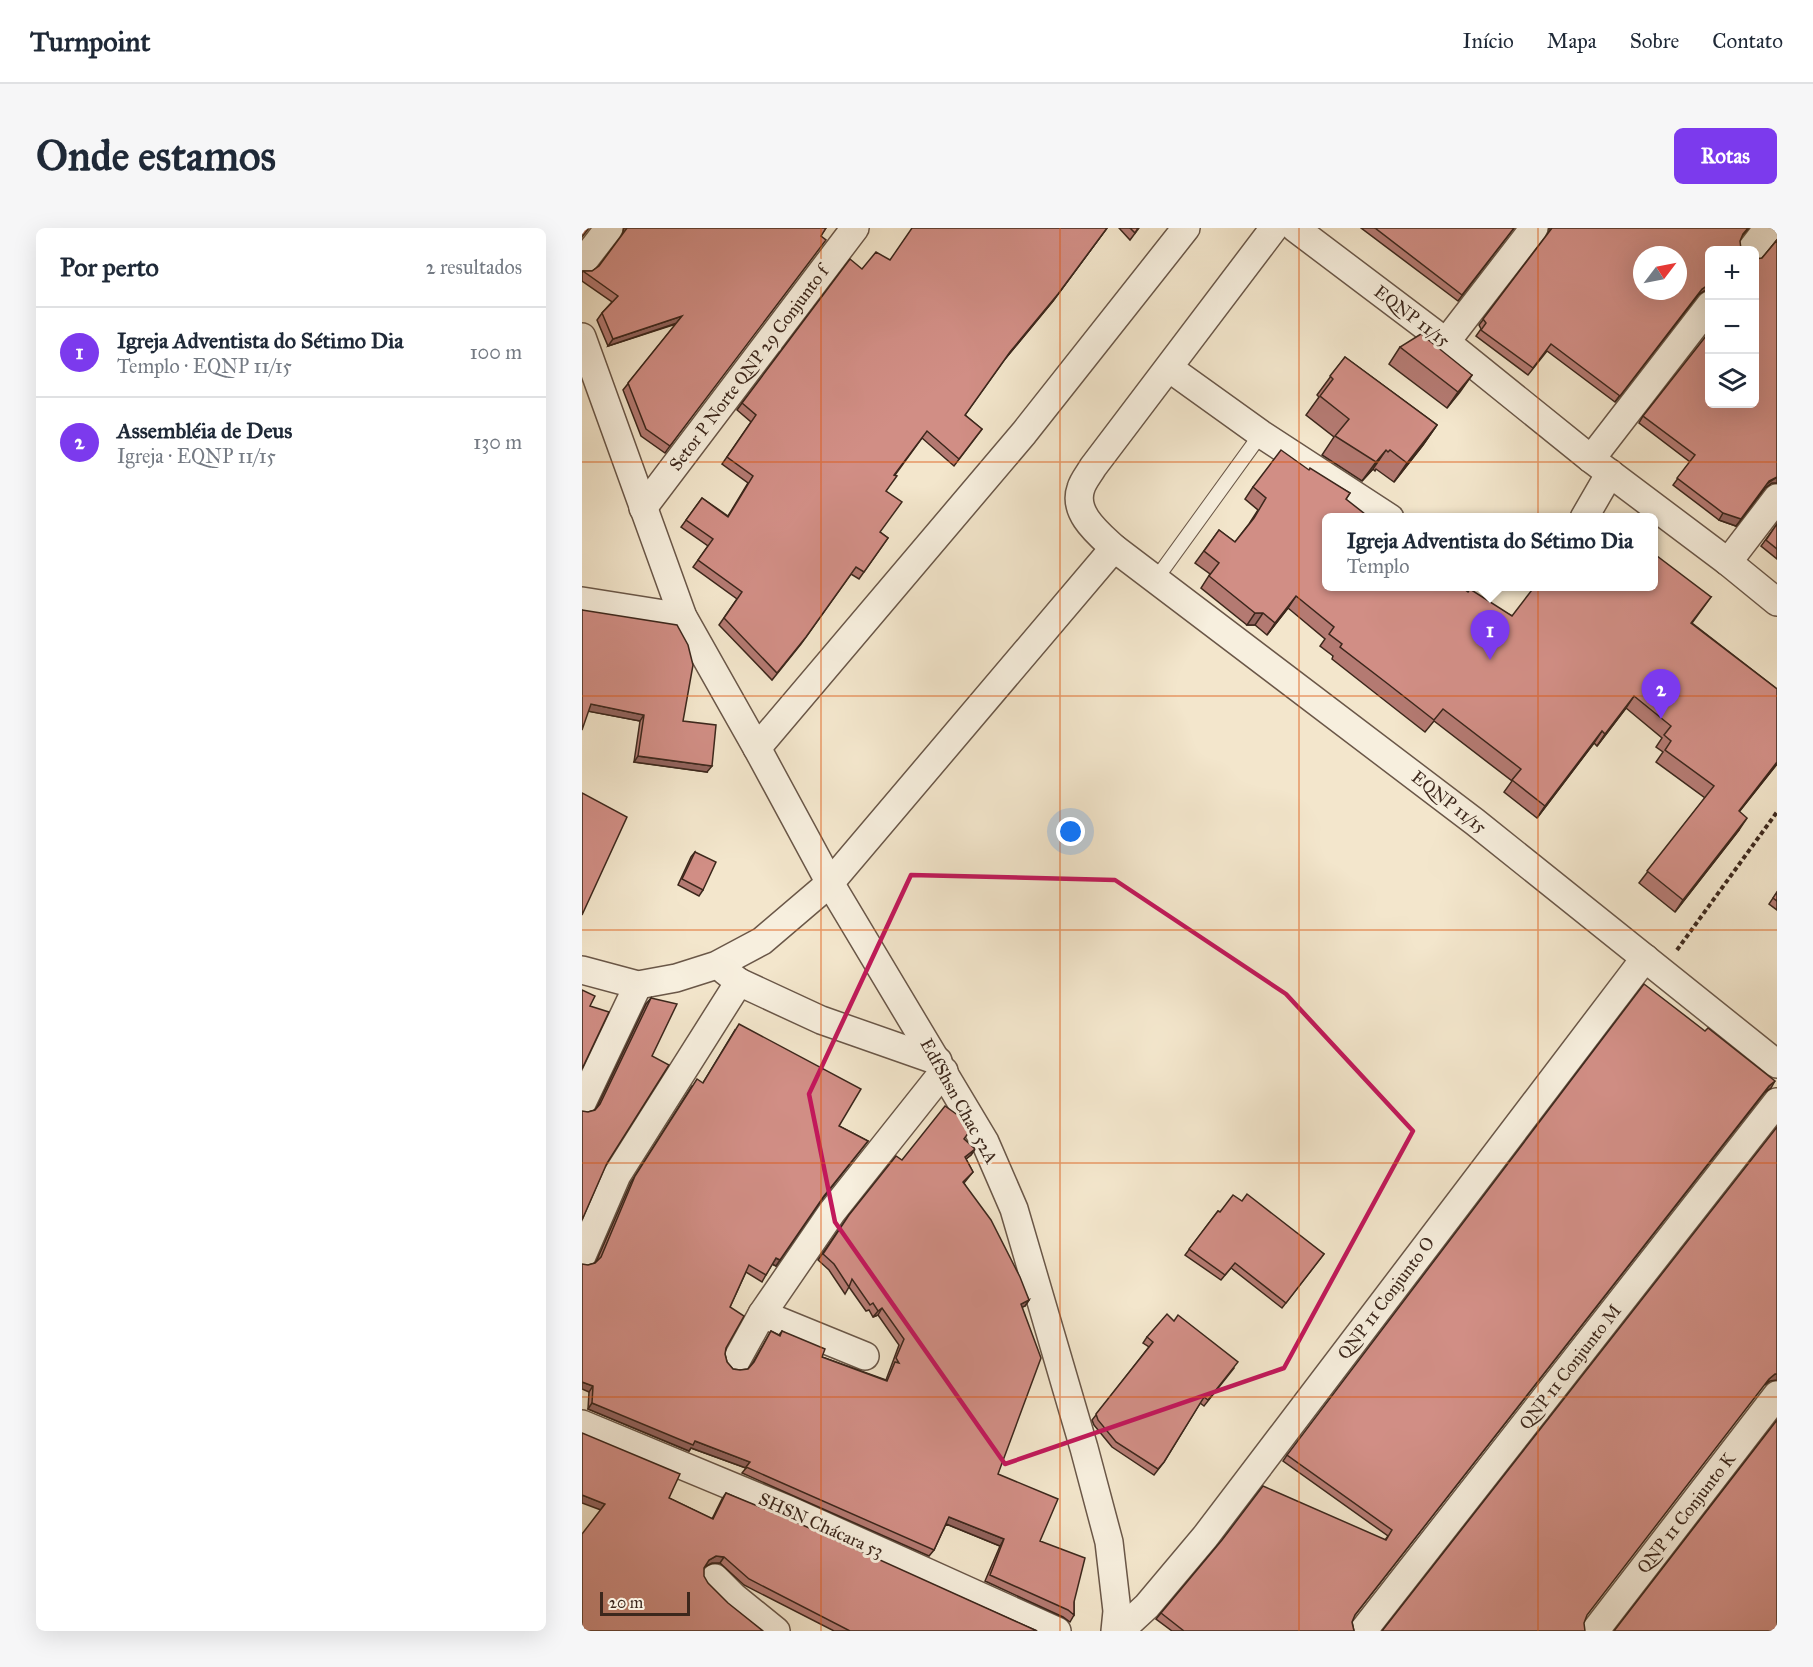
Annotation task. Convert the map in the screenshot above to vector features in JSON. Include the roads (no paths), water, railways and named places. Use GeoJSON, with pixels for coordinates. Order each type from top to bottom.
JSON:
{"type":"FeatureCollection","features":[{"type":"Feature","properties":{"kind":"street"},"geometry":{"type":"LineString","coordinates":[[582,263],[609,228]]}},
{"type":"Feature","properties":{"kind":"street","name":"Setor P Norte QNP 29 Conjunto f"},"geometry":{"type":"LineString","coordinates":[[643,508],[855,228]]}},
{"type":"Feature","properties":{"kind":"street"},"geometry":{"type":"LineString","coordinates":[[757,748],[1024,433],[1186,228]]}},
{"type":"Feature","properties":{"kind":"street","name":"EQNP 11/15"},"geometry":{"type":"LineString","coordinates":[[1274,228],[1093,467],[1080,490],[1080,506],[1087,520],[1114,548],[1476,822],[1777,1064]]}},
{"type":"Feature","properties":{"kind":"street","name":"EQNP 11/15"},"geometry":{"type":"LineString","coordinates":[[1295,228],[1446,342],[1777,602]]}},
{"type":"Feature","properties":{"kind":"street"},"geometry":{"type":"LineString","coordinates":[[1446,342],[1534,228]]}},
{"type":"Feature","properties":{"kind":"street"},"geometry":{"type":"LineString","coordinates":[[1754,246],[1768,228]]}},
{"type":"Feature","properties":{"kind":"street"},"geometry":{"type":"LineString","coordinates":[[1586,513],[1601,466],[1705,312]]}},
{"type":"Feature","properties":{"kind":"street","name":"EdfShsn Chac 52A"},"geometry":{"type":"LineString","coordinates":[[584,349],[683,617],[830,883],[985,1142],[1014,1209],[1109,1542],[1117,1611],[1115,1631]]}},
{"type":"Feature","properties":{"kind":"street"},"geometry":{"type":"LineString","coordinates":[[1169,368],[1261,434],[1382,513]]}},
{"type":"Feature","properties":{"kind":"street"},"geometry":{"type":"LineString","coordinates":[[1728,562],[1777,498]]}},
{"type":"Feature","properties":{"kind":"street"},"geometry":{"type":"LineString","coordinates":[[582,970],[638,985],[676,978],[717,965],[762,941],[830,883],[1114,548]]}},
{"type":"Feature","properties":{"kind":"street"},"geometry":{"type":"LineString","coordinates":[[582,601],[683,617]]}},
{"type":"Feature","properties":{"kind":"street"},"geometry":{"type":"LineString","coordinates":[[717,965],[740,982],[821,1020],[941,1066],[832,1212],[762,1314],[736,1360]]}},
{"type":"Feature","properties":{"kind":"street","name":"QNP 11 Conjunto O"},"geometry":{"type":"LineString","coordinates":[[1120,1631],[1147,1606],[1205,1537],[1653,965]]}},
{"type":"Feature","properties":{"kind":"street"},"geometry":{"type":"LineString","coordinates":[[582,1256],[617,1175],[740,982]]}},
{"type":"Feature","properties":{"kind":"street"},"geometry":{"type":"LineString","coordinates":[[582,1103],[638,985]]}},
{"type":"Feature","properties":{"kind":"street","name":"QNP 11 Conjunto M"},"geometry":{"type":"LineString","coordinates":[[1363,1631],[1777,1102]]}},
{"type":"Feature","properties":{"kind":"street"},"geometry":{"type":"LineString","coordinates":[[762,1314],[865,1356]]}},
{"type":"Feature","properties":{"kind":"street","name":"QNP 11 Conjunto K"},"geometry":{"type":"LineString","coordinates":[[1595,1631],[1777,1395]]}},
{"type":"Feature","properties":{"kind":"street","name":"SHSN Chácara 53"},"geometry":{"type":"LineString","coordinates":[[582,1424],[789,1510],[1057,1631]]}},
{"type":"Feature","properties":{"kind":"street"},"geometry":{"type":"LineString","coordinates":[[715,1578],[734,1597],[776,1631]]}},
{"type":"Feature","properties":{"kind":"lane"},"geometry":{"type":"LineString","coordinates":[[1156,579],[1261,434]]}},
{"type":"Feature","properties":{"kind":"place","name":"Igreja Adventista do Sétimo Dia"},"geometry":{"type":"Point","coordinates":[1490,660]}},
{"type":"Feature","properties":{"kind":"place","name":"Assembléia de Deus"},"geometry":{"type":"Point","coordinates":[1661,719]}}]}
